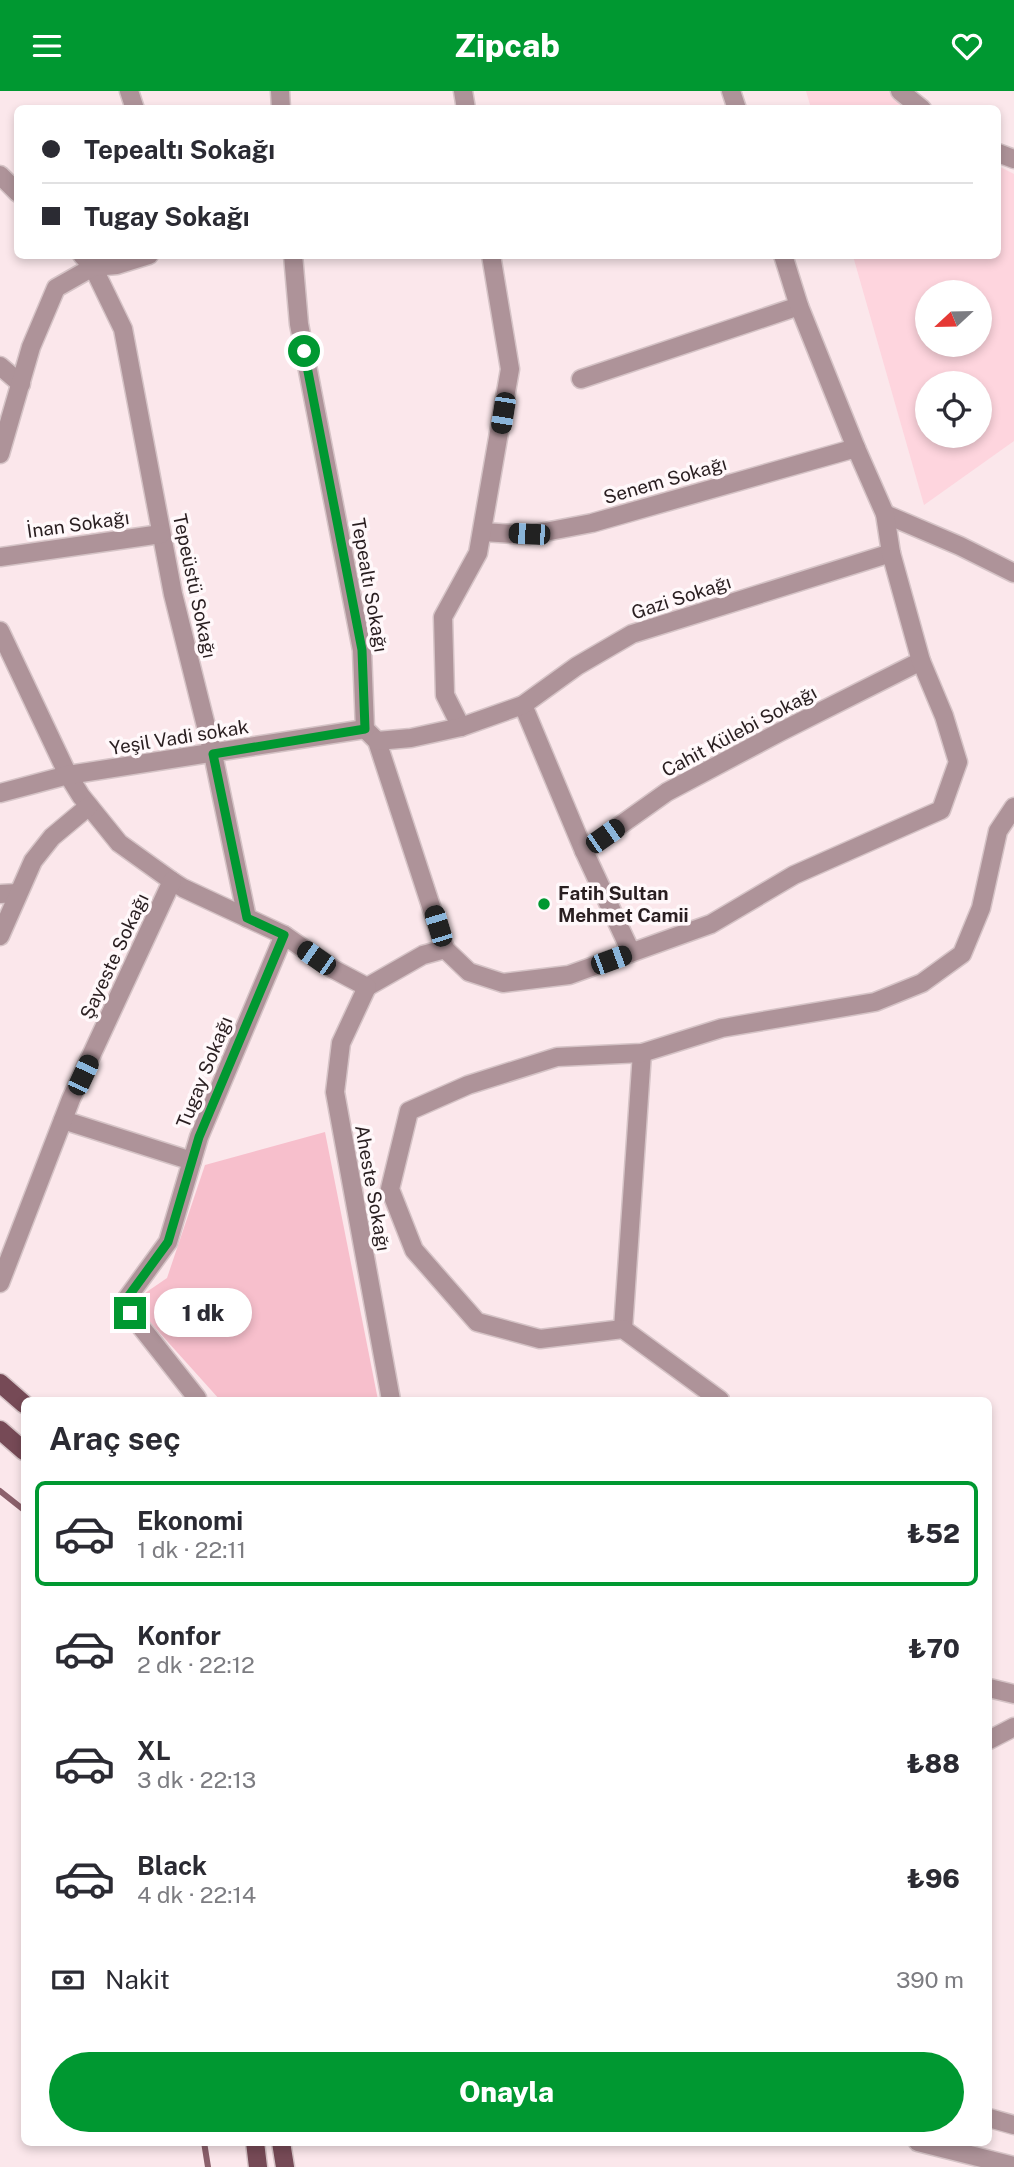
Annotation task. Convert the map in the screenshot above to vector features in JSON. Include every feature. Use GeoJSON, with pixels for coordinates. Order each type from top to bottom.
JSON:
{"type":"FeatureCollection","features":[{"type":"Feature","properties":{"kind":"main road"},"geometry":{"type":"LineString","coordinates":[[0,1383],[21,1401]]}},
{"type":"Feature","properties":{"kind":"main road"},"geometry":{"type":"LineString","coordinates":[[0,1430],[21,1448]]}},
{"type":"Feature","properties":{"kind":"main road"},"geometry":{"type":"LineString","coordinates":[[255,2146],[258,2167]]}},
{"type":"Feature","properties":{"kind":"main road"},"geometry":{"type":"LineString","coordinates":[[282,2146],[285,2167]]}},
{"type":"Feature","properties":{"kind":"street"},"geometry":{"type":"LineString","coordinates":[[900,91],[917,105]]}},
{"type":"Feature","properties":{"kind":"street"},"geometry":{"type":"LineString","coordinates":[[0,175],[14,189]]}},
{"type":"Feature","properties":{"kind":"street"},"geometry":{"type":"LineString","coordinates":[[0,454],[31,347],[56,288],[87,261],[117,265],[136,259]]}},
{"type":"Feature","properties":{"kind":"street","name":"Tepealtı Sokağı"},"geometry":{"type":"LineString","coordinates":[[293,259],[299,324],[362,650],[371,735],[445,949]]}},
{"type":"Feature","properties":{"kind":"street"},"geometry":{"type":"LineString","coordinates":[[461,727],[445,695],[443,617],[478,553],[510,369],[492,259]]}},
{"type":"Feature","properties":{"kind":"street"},"geometry":{"type":"LineString","coordinates":[[0,631],[68,775],[119,843],[183,888],[284,935],[333,969],[367,987],[423,955],[445,949],[469,972],[503,983],[569,975],[710,924],[794,876],[941,810],[958,762],[944,716],[921,661],[891,553],[885,514],[799,306],[784,259]]}},
{"type":"Feature","properties":{"kind":"street","name":"Tepeüstü Sokağı"},"geometry":{"type":"LineString","coordinates":[[87,261],[123,329],[173,594],[213,754],[247,918]]}},
{"type":"Feature","properties":{"kind":"street"},"geometry":{"type":"LineString","coordinates":[[581,379],[799,306]]}},
{"type":"Feature","properties":{"kind":"street"},"geometry":{"type":"LineString","coordinates":[[0,366],[20,384]]}},
{"type":"Feature","properties":{"kind":"street","name":"Senem Sokağı"},"geometry":{"type":"LineString","coordinates":[[483,532],[529,534],[592,523],[856,448]]}},
{"type":"Feature","properties":{"kind":"street"},"geometry":{"type":"LineString","coordinates":[[885,514],[960,545],[1014,573]]}},
{"type":"Feature","properties":{"kind":"street","name":"İnan Sokağı"},"geometry":{"type":"LineString","coordinates":[[0,557],[161,534]]}},
{"type":"Feature","properties":{"kind":"street","name":"Gazi Sokağı"},"geometry":{"type":"LineString","coordinates":[[371,735],[411,738],[461,727],[523,705],[577,666],[632,634],[891,553]]}},
{"type":"Feature","properties":{"kind":"street","name":"Cahit Külebi Sokağı"},"geometry":{"type":"LineString","coordinates":[[584,851],[667,792],[921,661]]}},
{"type":"Feature","properties":{"kind":"street"},"geometry":{"type":"LineString","coordinates":[[523,705],[584,851],[631,952]]}},
{"type":"Feature","properties":{"kind":"street","name":"Yeşil Vadi sokak"},"geometry":{"type":"LineString","coordinates":[[0,793],[68,775],[371,735]]}},
{"type":"Feature","properties":{"kind":"street"},"geometry":{"type":"LineString","coordinates":[[0,936],[9,894],[52,837],[89,806]]}},
{"type":"Feature","properties":{"kind":"street"},"geometry":{"type":"LineString","coordinates":[[716,1397],[623,1329],[540,1339],[477,1322],[414,1250],[390,1189],[409,1111],[468,1085],[557,1057],[642,1053],[722,1028],[875,1002],[922,983],[962,954],[981,908],[998,831],[1014,807]]}},
{"type":"Feature","properties":{"kind":"street","name":"Şayeste Sokağı"},"geometry":{"type":"LineString","coordinates":[[0,1283],[63,1121],[172,881]]}},
{"type":"Feature","properties":{"kind":"street","name":"Tugay Sokağı"},"geometry":{"type":"LineString","coordinates":[[196,1397],[130,1313],[125,1301],[168,1242],[199,1137],[284,935]]}},
{"type":"Feature","properties":{"kind":"street","name":"Aheste Sokağı"},"geometry":{"type":"LineString","coordinates":[[367,987],[341,1043],[335,1092],[390,1397]]}},
{"type":"Feature","properties":{"kind":"street"},"geometry":{"type":"LineString","coordinates":[[623,1329],[642,1053]]}},
{"type":"Feature","properties":{"kind":"street"},"geometry":{"type":"LineString","coordinates":[[63,1121],[192,1161]]}},
{"type":"Feature","properties":{"kind":"street"},"geometry":{"type":"LineString","coordinates":[[992,1689],[1014,1694]]}},
{"type":"Feature","properties":{"kind":"street"},"geometry":{"type":"LineString","coordinates":[[992,1739],[1014,1727]]}},
{"type":"Feature","properties":{"kind":"street"},"geometry":{"type":"LineString","coordinates":[[992,2119],[1014,2125]]}},
{"type":"Feature","properties":{"kind":"street"},"geometry":{"type":"LineString","coordinates":[[934,2146],[1014,2166]]}},
{"type":"Feature","properties":{"kind":"shaded area"},"geometry":{"type":"Polygon","coordinates":[[[806,91],[890,91],[900,105],[810,105],[806,91]]]}},
{"type":"Feature","properties":{"kind":"shaded area"},"geometry":{"type":"Polygon","coordinates":[[[1001,168],[1014,174],[1014,441],[924,505],[854,259],[1001,259],[1001,168]]]}},
{"type":"Feature","properties":{"kind":"shaded area"},"geometry":{"type":"Polygon","coordinates":[[[325,1132],[377,1397],[217,1397],[132,1302],[167,1278],[205,1165],[325,1132]]]}},
{"type":"Feature","properties":{"kind":"waterway"},"geometry":{"type":"LineString","coordinates":[[0,1491],[21,1508]]}},
{"type":"Feature","properties":{"kind":"waterway"},"geometry":{"type":"LineString","coordinates":[[205,2146],[208,2167]]}},
{"type":"Feature","properties":{"kind":"place","name":"Fatih Sultan Mehmet Camii"},"geometry":{"type":"Point","coordinates":[544,904]}},
{"type":"Feature","properties":{"kind":"route"},"geometry":{"type":"LineString","coordinates":[[130,1313],[125,1301],[168,1242],[199,1137],[284,935],[247,918],[213,754],[365,729],[362,650],[304,351]]}}]}
